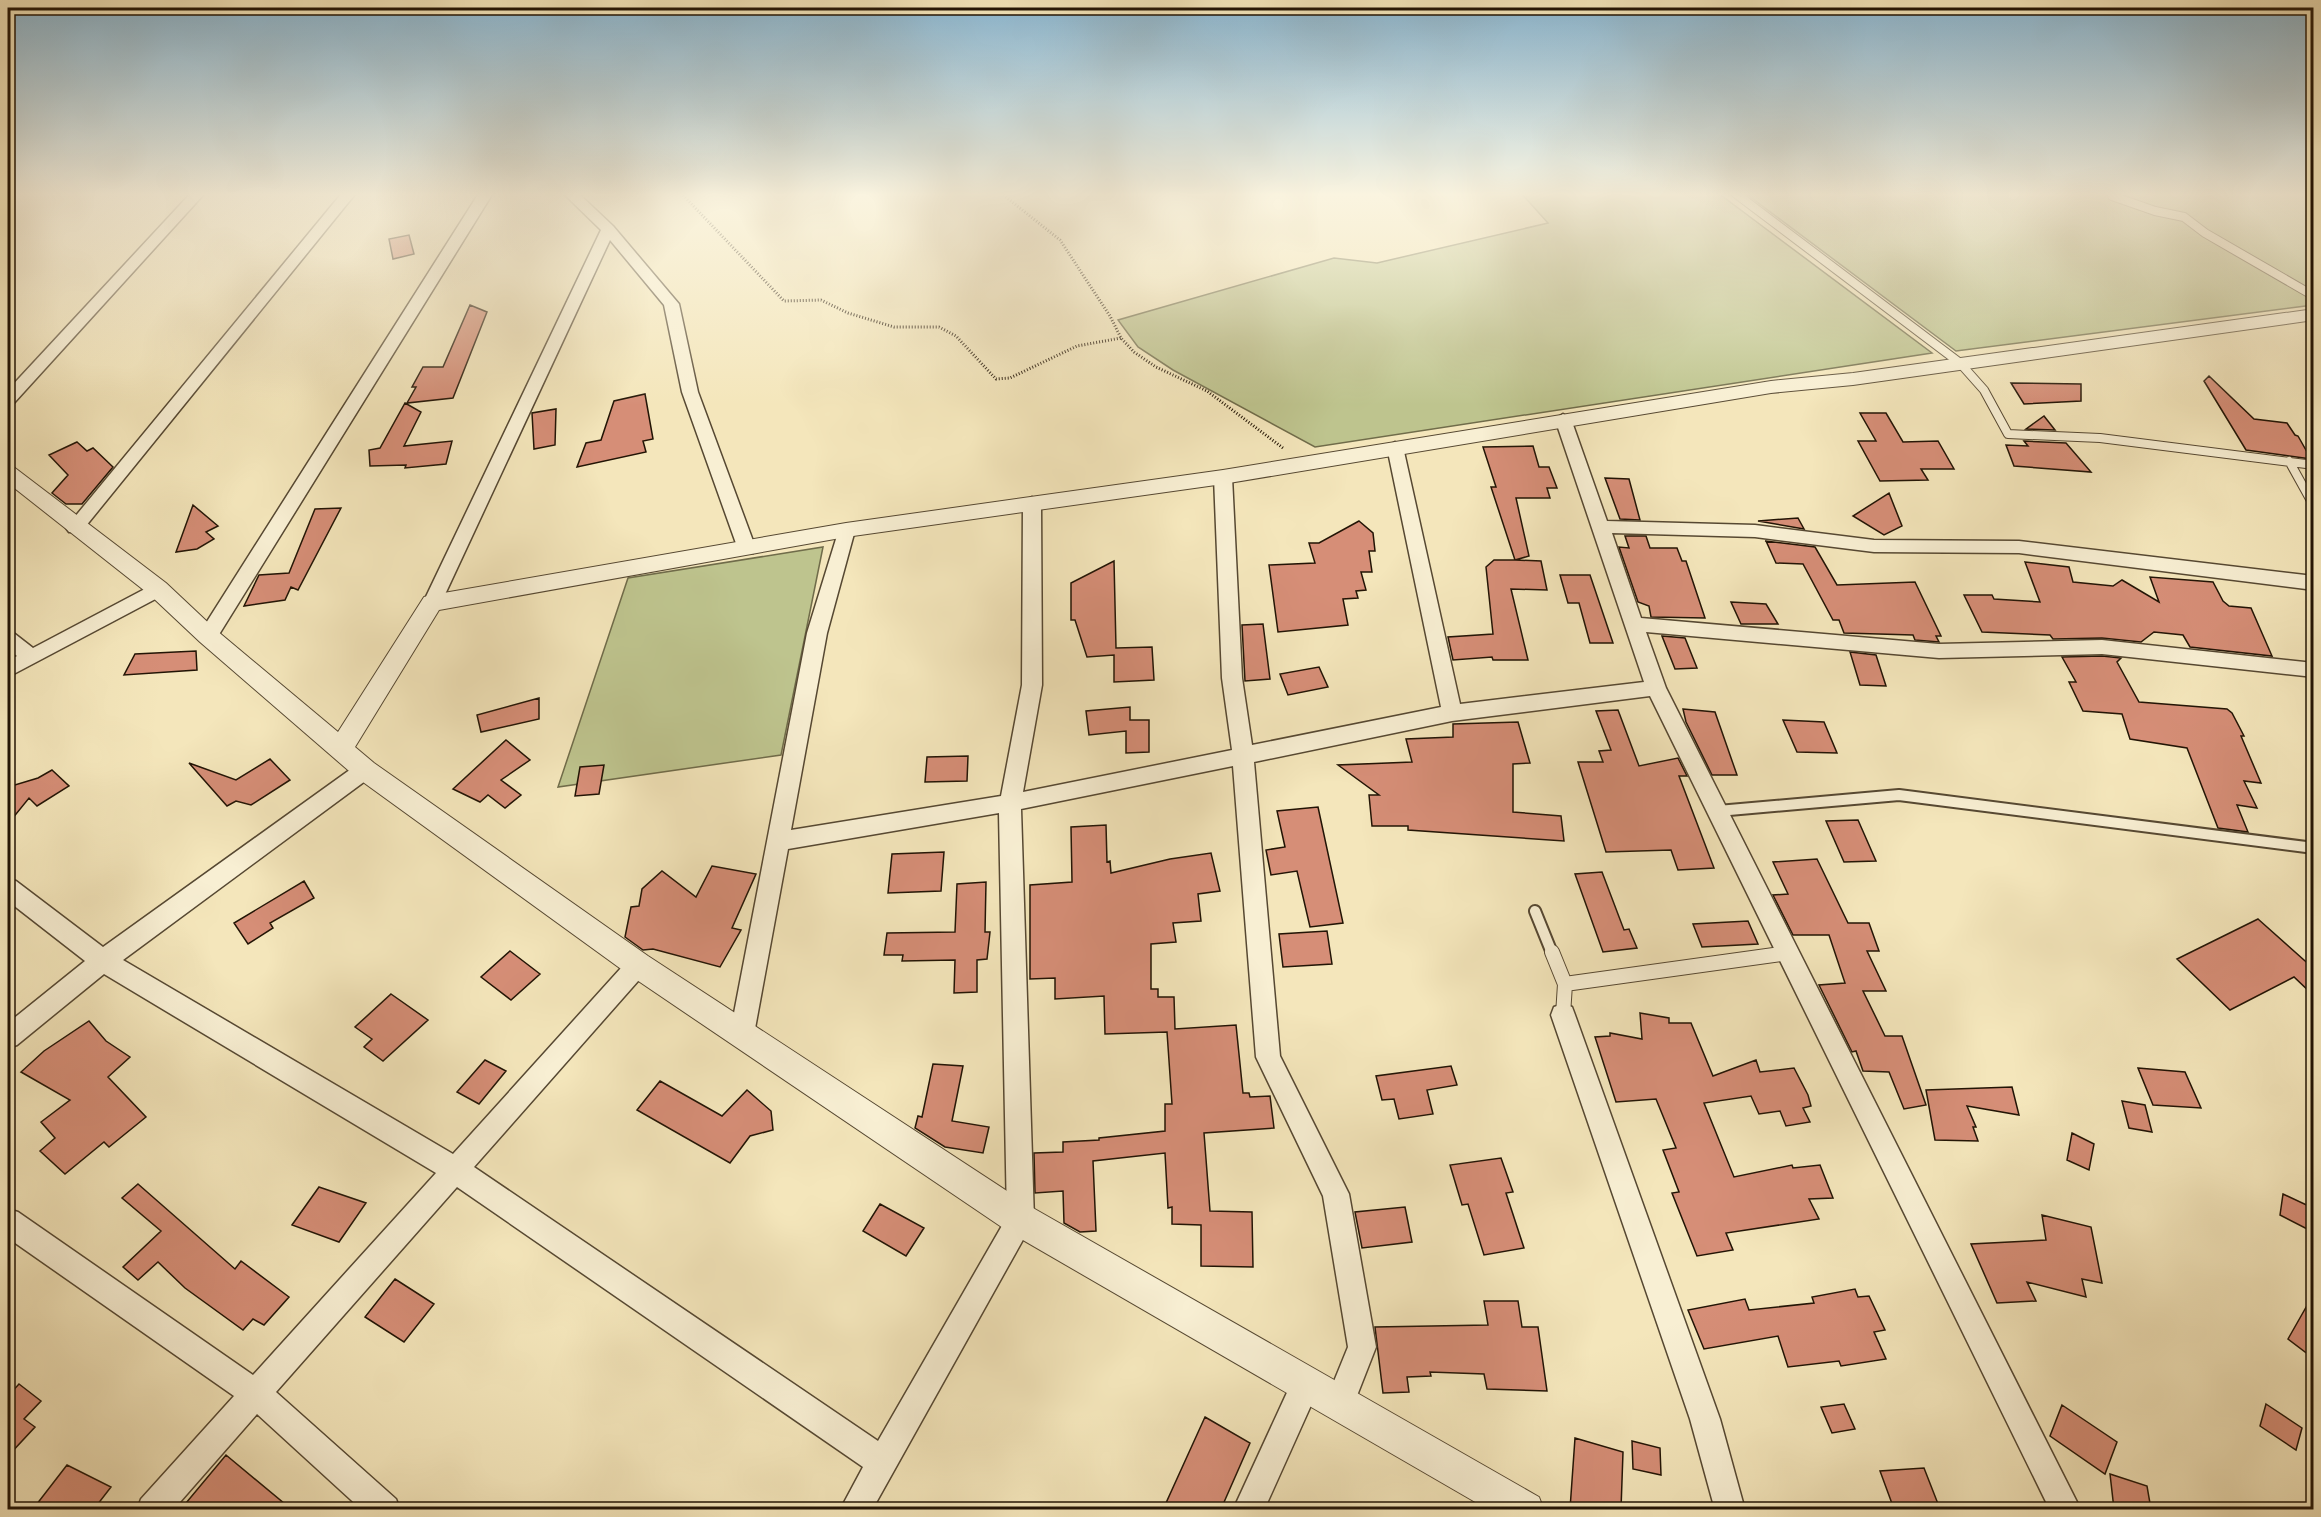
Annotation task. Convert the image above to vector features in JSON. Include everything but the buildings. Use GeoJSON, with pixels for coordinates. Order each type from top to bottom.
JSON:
{"type":"FeatureCollection","features":[{"type":"Feature","properties":{"kind":"street"},"geometry":{"type":"LineString","coordinates":[[8,399],[133,264]]}},
{"type":"Feature","properties":{"kind":"street"},"geometry":{"type":"LineString","coordinates":[[75,528],[291,264]]}},
{"type":"Feature","properties":{"kind":"street"},"geometry":{"type":"LineString","coordinates":[[208,636],[442,264]]}},
{"type":"Feature","properties":{"kind":"street"},"geometry":{"type":"LineString","coordinates":[[341,748],[432,603],[592,264]]}},
{"type":"Feature","properties":{"kind":"street"},"geometry":{"type":"LineString","coordinates":[[637,264],[671,304],[690,392],[747,549]]}},
{"type":"Feature","properties":{"kind":"street"},"geometry":{"type":"LineString","coordinates":[[432,603],[846,530],[1223,477],[1563,419],[1771,387],[1853,379],[2313,314]]}},
{"type":"Feature","properties":{"kind":"street"},"geometry":{"type":"LineString","coordinates":[[1563,419],[1656,688],[2066,1509]]}},
{"type":"Feature","properties":{"kind":"street"},"geometry":{"type":"LineString","coordinates":[[1395,447],[1452,713]]}},
{"type":"Feature","properties":{"kind":"street"},"geometry":{"type":"LineString","coordinates":[[8,473],[75,528],[158,589],[208,636],[365,770],[638,964],[1021,1220],[1527,1509]]}},
{"type":"Feature","properties":{"kind":"street"},"geometry":{"type":"LineString","coordinates":[[1223,477],[1232,678],[1243,755],[1268,1057],[1336,1194],[1362,1347],[1341,1401]]}},
{"type":"Feature","properties":{"kind":"street"},"geometry":{"type":"LineString","coordinates":[[855,1509],[1021,1220],[1010,803],[1032,685],[1032,503]]}},
{"type":"Feature","properties":{"kind":"street"},"geometry":{"type":"LineString","coordinates":[[1600,527],[1755,531],[1874,546],[2019,547],[2313,583]]}},
{"type":"Feature","properties":{"kind":"street"},"geometry":{"type":"LineString","coordinates":[[742,1034],[817,633],[846,530]]}},
{"type":"Feature","properties":{"kind":"street"},"geometry":{"type":"LineString","coordinates":[[8,670],[158,589]]}},
{"type":"Feature","properties":{"kind":"street"},"geometry":{"type":"LineString","coordinates":[[1634,624],[1939,651],[2102,647],[2313,670]]}},
{"type":"Feature","properties":{"kind":"street"},"geometry":{"type":"LineString","coordinates":[[8,639],[31,657]]}},
{"type":"Feature","properties":{"kind":"street"},"geometry":{"type":"LineString","coordinates":[[778,841],[1010,803],[1452,713],[1656,688]]}},
{"type":"Feature","properties":{"kind":"street"},"geometry":{"type":"LineString","coordinates":[[8,1037],[103,961],[365,770]]}},
{"type":"Feature","properties":{"kind":"street"},"geometry":{"type":"LineString","coordinates":[[8,888],[103,961],[454,1168],[883,1463]]}},
{"type":"Feature","properties":{"kind":"street"},"geometry":{"type":"LineString","coordinates":[[152,1509],[638,964]]}},
{"type":"Feature","properties":{"kind":"street"},"geometry":{"type":"LineString","coordinates":[[1563,1015],[1705,1419],[1730,1509]]}},
{"type":"Feature","properties":{"kind":"street"},"geometry":{"type":"LineString","coordinates":[[8,1222],[256,1394],[386,1509]]}},
{"type":"Feature","properties":{"kind":"street"},"geometry":{"type":"LineString","coordinates":[[1248,1509],[1306,1383]]}},
{"type":"Feature","properties":{"kind":"lane"},"geometry":{"type":"LineString","coordinates":[[1829,264],[1960,363],[1984,390],[2008,434],[2100,438],[2313,465]]}},
{"type":"Feature","properties":{"kind":"lane"},"geometry":{"type":"LineString","coordinates":[[2258,264],[2313,296]]}},
{"type":"Feature","properties":{"kind":"lane"},"geometry":{"type":"LineString","coordinates":[[2289,461],[2313,506]]}},
{"type":"Feature","properties":{"kind":"lane"},"geometry":{"type":"LineString","coordinates":[[1718,811],[1899,795],[2313,848]]}},
{"type":"Feature","properties":{"kind":"lane"},"geometry":{"type":"LineString","coordinates":[[1535,911],[1564,984],[1563,1015]]}},
{"type":"Feature","properties":{"kind":"lane"},"geometry":{"type":"LineString","coordinates":[[1564,984],[1788,953]]}},
{"type":"Feature","properties":{"kind":"path"},"geometry":{"type":"LineString","coordinates":[[749,264],[784,301],[821,300],[848,313],[894,327],[911,329],[939,327],[956,336],[996,379],[1010,378],[1077,346],[1121,338]]}},
{"type":"Feature","properties":{"kind":"path"},"geometry":{"type":"LineString","coordinates":[[1076,264],[1110,316],[1121,338],[1156,367],[1207,391],[1302,463]]}},
{"type":"Feature","properties":{"kind":"green space"},"geometry":{"type":"Polygon","coordinates":[[[1314,264],[1813,264],[1932,353],[1315,447],[1173,370],[1138,347],[1118,320],[1314,264]]]}},
{"type":"Feature","properties":{"kind":"green space"},"geometry":{"type":"Polygon","coordinates":[[[1840,264],[2313,264],[2313,305],[1956,351],[1840,264]]]}},
{"type":"Feature","properties":{"kind":"green space"},"geometry":{"type":"Polygon","coordinates":[[[823,547],[781,755],[558,787],[628,578],[823,547]]]}}]}
